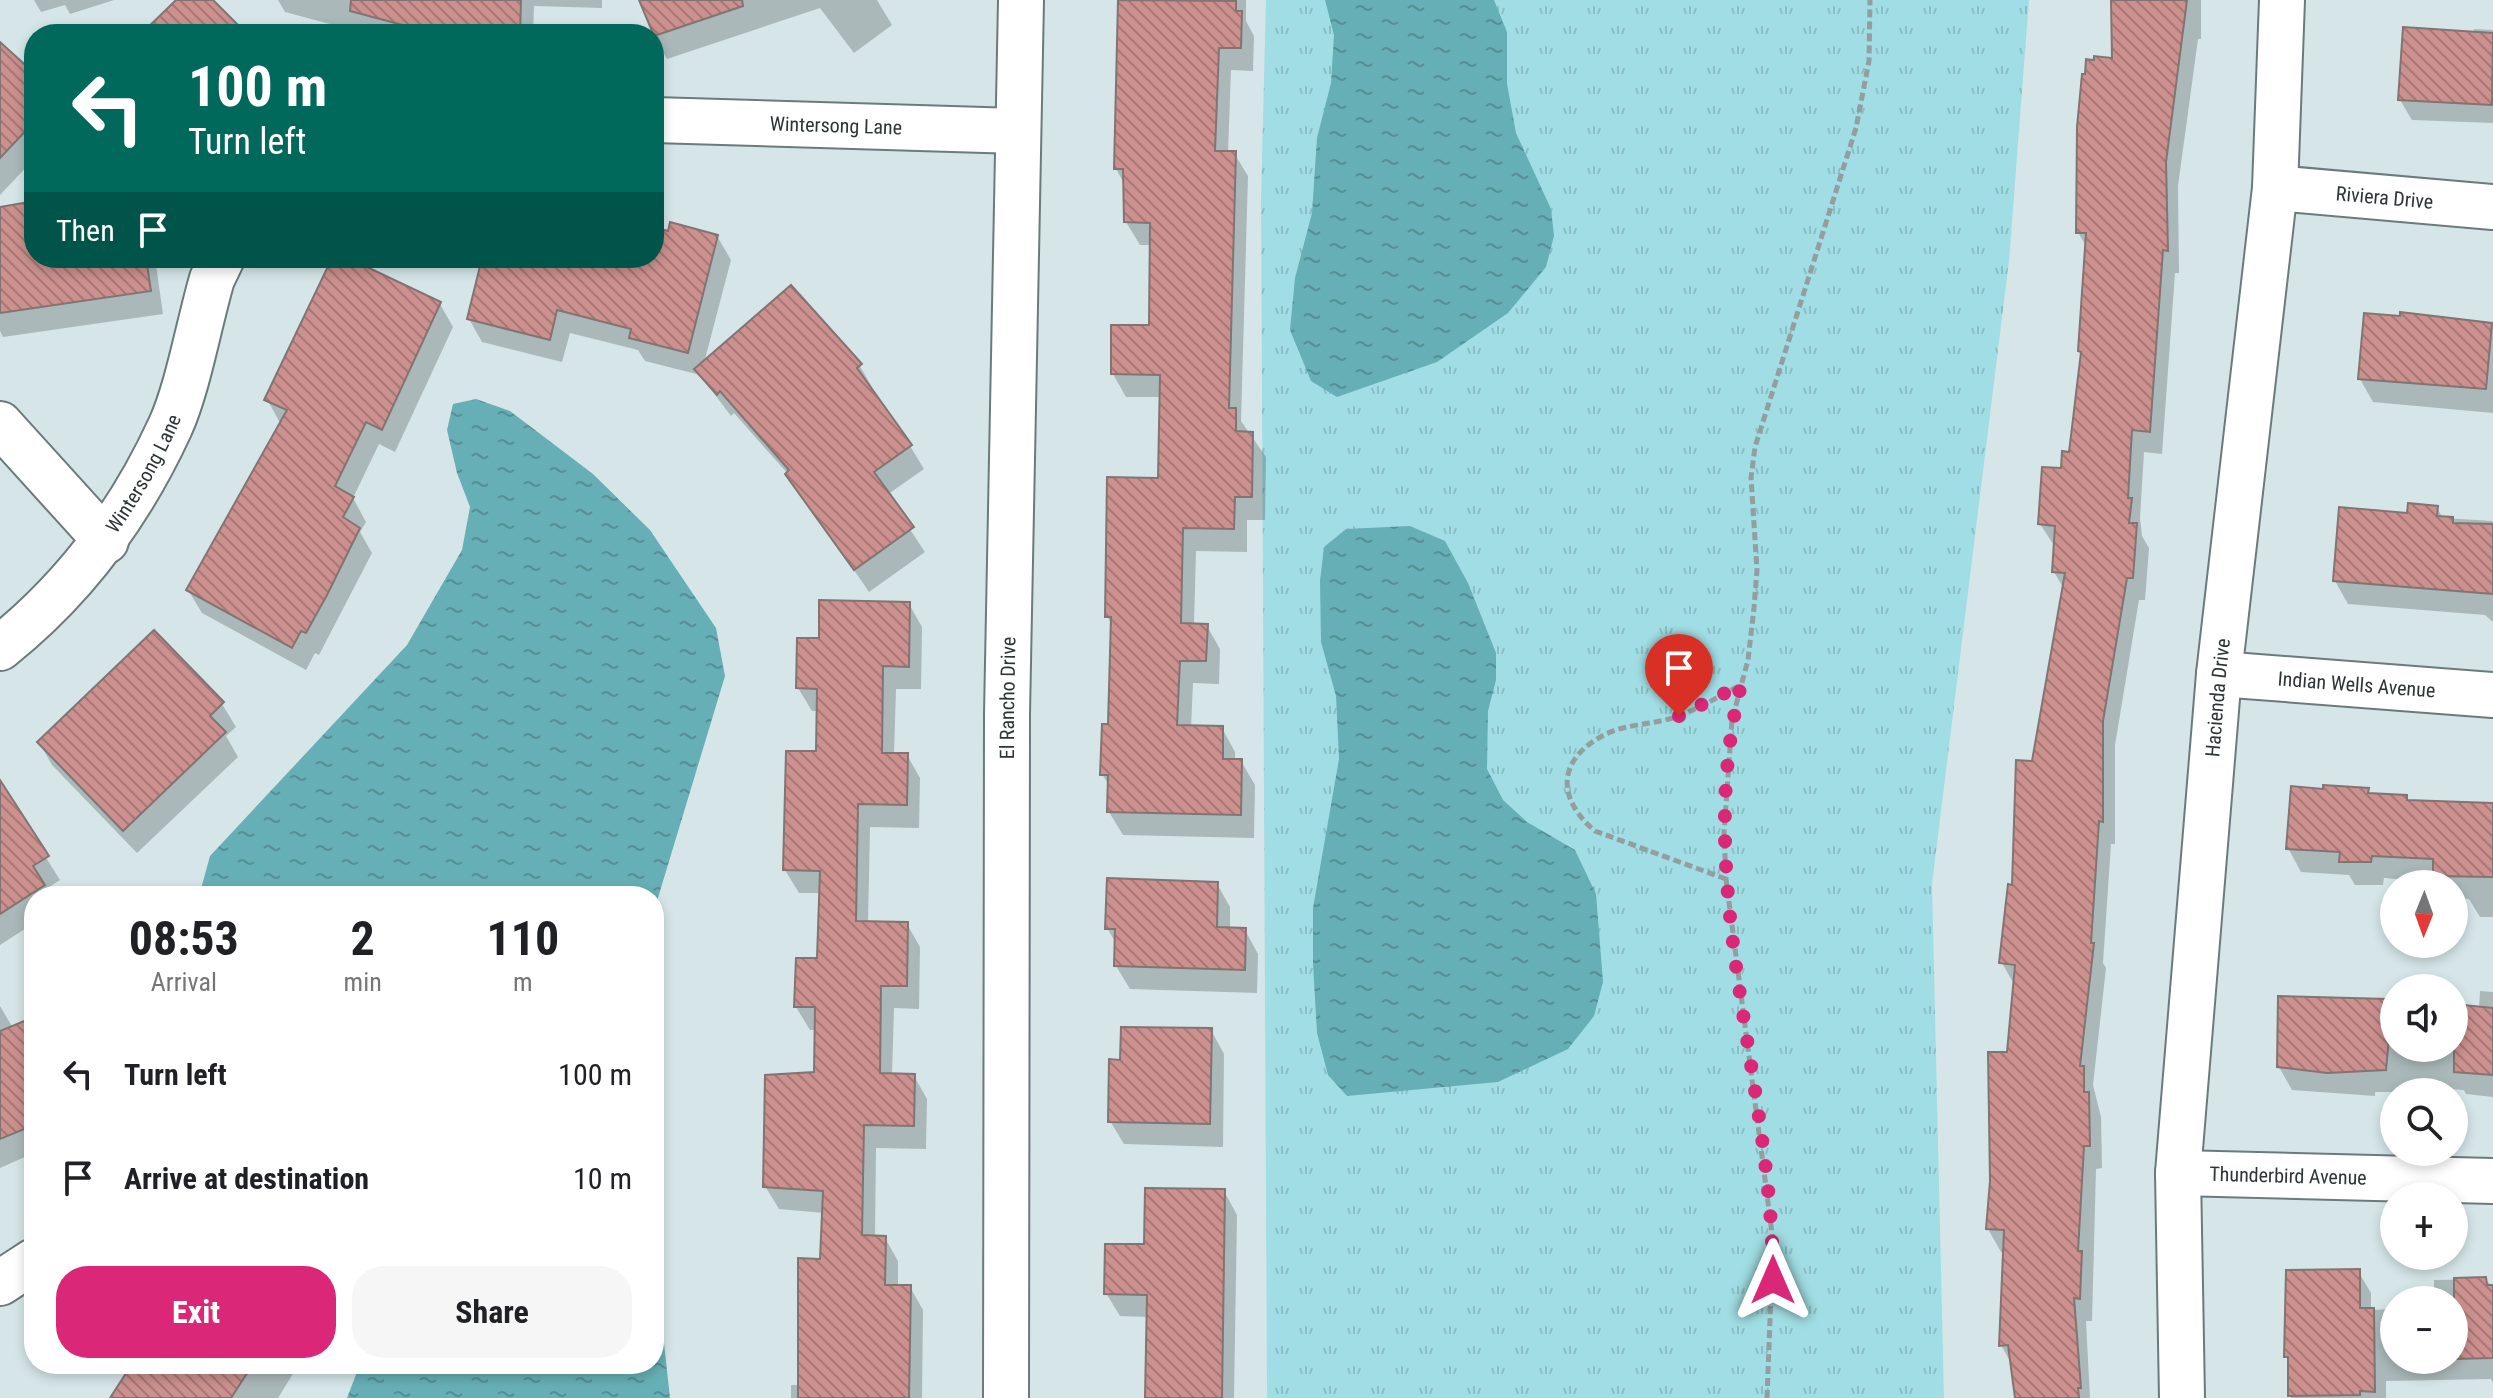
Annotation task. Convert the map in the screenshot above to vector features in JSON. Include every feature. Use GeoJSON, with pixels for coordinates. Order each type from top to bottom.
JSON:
{"type":"FeatureCollection","features":[{"type":"Feature","properties":{"kind":"street","name":"El Rancho Drive"},"geometry":{"type":"LineString","coordinates":[[1006,1398],[1007,714],[1021,0]]}},
{"type":"Feature","properties":{"kind":"street","name":"Hacienda Drive"},"geometry":{"type":"LineString","coordinates":[[2182,1398],[2178,1173],[2219,674],[2275,188],[2282,0]]}},
{"type":"Feature","properties":{"kind":"street","name":"Wintersong Lane"},"geometry":{"type":"LineString","coordinates":[[664,120],[1018,131]]}},
{"type":"Feature","properties":{"kind":"street","name":"Riviera Drive"},"geometry":{"type":"LineString","coordinates":[[2275,188],[2493,207]]}},
{"type":"Feature","properties":{"kind":"street","name":"Wintersong Lane"},"geometry":{"type":"LineString","coordinates":[[0,648],[44,613],[106,541],[171,425],[217,268]]}},
{"type":"Feature","properties":{"kind":"street"},"geometry":{"type":"LineString","coordinates":[[0,424],[106,541]]}},
{"type":"Feature","properties":{"kind":"street","name":"Indian Wells Avenue"},"geometry":{"type":"LineString","coordinates":[[2219,674],[2493,695]]}},
{"type":"Feature","properties":{"kind":"street","name":"Thunderbird Avenue"},"geometry":{"type":"LineString","coordinates":[[2178,1173],[2493,1181]]}},
{"type":"Feature","properties":{"kind":"street"},"geometry":{"type":"LineString","coordinates":[[0,1283],[24,1267]]}},
{"type":"Feature","properties":{"kind":"path"},"geometry":{"type":"LineString","coordinates":[[1767,1398],[1773,1241],[1726,879],[1727,764],[1748,660],[1757,570],[1751,478],[1755,447],[1856,128],[1869,61],[1870,0]]}},
{"type":"Feature","properties":{"kind":"path"},"geometry":{"type":"LineString","coordinates":[[1726,879],[1595,831],[1579,818],[1566,797],[1566,779],[1577,755],[1605,734],[1679,716],[1741,685]]}},
{"type":"Feature","properties":{"kind":"green space"},"geometry":{"type":"Polygon","coordinates":[[[1266,0],[2029,0],[2009,261],[1932,884],[1944,1398],[1267,1398],[1261,198],[1266,0]]]}},
{"type":"Feature","properties":{"kind":"water"},"geometry":{"type":"Polygon","coordinates":[[[1325,0],[1494,0],[1507,32],[1507,84],[1516,133],[1551,209],[1554,236],[1546,267],[1508,313],[1437,362],[1337,397],[1311,381],[1290,330],[1295,278],[1312,213],[1317,138],[1331,83],[1334,35],[1325,0]]]}},
{"type":"Feature","properties":{"kind":"water"},"geometry":{"type":"Polygon","coordinates":[[[476,399],[510,411],[593,474],[650,530],[716,628],[725,676],[662,886],[202,886],[210,856],[407,645],[462,550],[470,507],[457,473],[447,430],[453,404],[476,399]]]}},
{"type":"Feature","properties":{"kind":"water"},"geometry":{"type":"Polygon","coordinates":[[[1410,526],[1445,541],[1468,583],[1496,653],[1496,680],[1488,711],[1487,769],[1503,800],[1527,822],[1575,850],[1596,894],[1603,982],[1594,1016],[1568,1049],[1498,1082],[1347,1096],[1328,1075],[1317,1033],[1313,963],[1313,908],[1339,759],[1336,696],[1321,642],[1320,581],[1324,547],[1346,529],[1410,526]]]}},
{"type":"Feature","properties":{"kind":"water"},"geometry":{"type":"Polygon","coordinates":[[[664,1343],[670,1398],[347,1398],[356,1374],[664,1374],[664,1343]]]}},
{"type":"Feature","properties":{"kind":"building"},"geometry":{"type":"Polygon","coordinates":[[[176,0],[213,0],[237,24],[151,24],[176,0]]]}},
{"type":"Feature","properties":{"kind":"building"},"geometry":{"type":"Polygon","coordinates":[[[351,0],[521,0],[520,24],[399,24],[350,11],[351,0]]]}},
{"type":"Feature","properties":{"kind":"building"},"geometry":{"type":"Polygon","coordinates":[[[639,0],[742,0],[743,6],[664,33],[664,24],[649,24],[639,0]]]}},
{"type":"Feature","properties":{"kind":"building"},"geometry":{"type":"Polygon","coordinates":[[[1118,0],[1236,1],[1236,11],[1242,11],[1241,48],[1219,48],[1215,151],[1236,151],[1229,408],[1236,408],[1236,431],[1253,432],[1252,497],[1235,497],[1234,529],[1183,528],[1181,623],[1208,624],[1206,661],[1180,661],[1177,725],[1223,726],[1223,759],[1242,759],[1241,815],[1107,812],[1108,775],[1100,775],[1102,724],[1108,724],[1111,617],[1105,617],[1107,477],[1158,478],[1160,375],[1111,374],[1111,325],[1149,325],[1150,223],[1124,222],[1123,169],[1114,169],[1118,0]]]}},
{"type":"Feature","properties":{"kind":"building"},"geometry":{"type":"Polygon","coordinates":[[[2111,0],[2187,0],[2166,162],[2168,251],[2163,250],[2150,432],[2132,430],[2128,498],[2132,498],[2129,523],[2137,523],[2133,578],[2127,578],[2103,721],[2103,822],[2099,821],[2091,943],[2094,943],[2080,1066],[2084,1066],[2084,1092],[2089,1092],[2090,1146],[2084,1146],[2078,1251],[2082,1251],[2080,1299],[2074,1298],[2081,1388],[2078,1388],[2079,1398],[2015,1398],[2008,1345],[1999,1346],[2004,1230],[1986,1229],[1990,1181],[1988,1052],[2007,1052],[2015,965],[1999,963],[2008,884],[2012,885],[2016,760],[2032,761],[2065,573],[2052,572],[2055,526],[2038,524],[2042,467],[2061,468],[2062,451],[2069,452],[2081,352],[2078,351],[2086,233],[2076,233],[2077,127],[2086,59],[2094,60],[2094,56],[2112,58],[2111,0]]]}},
{"type":"Feature","properties":{"kind":"building"},"geometry":{"type":"Polygon","coordinates":[[[2403,27],[2493,33],[2492,105],[2398,100],[2403,27]]]}},
{"type":"Feature","properties":{"kind":"building"},"geometry":{"type":"Polygon","coordinates":[[[0,42],[24,64],[24,133],[0,158],[0,42]]]}},
{"type":"Feature","properties":{"kind":"building"},"geometry":{"type":"Polygon","coordinates":[[[24,203],[24,268],[148,268],[151,291],[0,313],[0,207],[24,203]]]}},
{"type":"Feature","properties":{"kind":"building"},"geometry":{"type":"Polygon","coordinates":[[[670,222],[718,235],[688,353],[629,338],[631,329],[557,310],[550,340],[467,319],[480,268],[664,268],[664,230],[668,231],[670,222]]]}},
{"type":"Feature","properties":{"kind":"building"},"geometry":{"type":"Polygon","coordinates":[[[327,268],[369,268],[441,302],[382,430],[366,422],[335,486],[354,497],[343,517],[360,528],[306,633],[301,631],[292,648],[186,590],[287,410],[264,400],[327,268]]]}},
{"type":"Feature","properties":{"kind":"building"},"geometry":{"type":"Polygon","coordinates":[[[791,285],[862,364],[857,368],[912,445],[874,472],[914,527],[854,570],[785,474],[789,470],[720,391],[717,395],[694,369],[791,285]]]}},
{"type":"Feature","properties":{"kind":"building"},"geometry":{"type":"Polygon","coordinates":[[[2400,312],[2492,323],[2486,389],[2358,379],[2364,313],[2400,316],[2400,312]]]}},
{"type":"Feature","properties":{"kind":"building"},"geometry":{"type":"Polygon","coordinates":[[[2408,503],[2438,506],[2437,516],[2453,517],[2453,523],[2493,524],[2493,594],[2333,581],[2339,507],[2407,513],[2408,503]]]}},
{"type":"Feature","properties":{"kind":"building"},"geometry":{"type":"Polygon","coordinates":[[[819,600],[910,602],[909,667],[883,666],[882,753],[908,753],[907,805],[858,804],[856,921],[908,922],[907,986],[881,986],[880,1073],[915,1074],[914,1126],[864,1125],[862,1235],[886,1236],[885,1285],[911,1285],[909,1398],[798,1398],[798,1258],[820,1259],[823,1191],[763,1187],[765,1075],[814,1072],[815,1007],[794,1007],[796,958],[817,958],[820,871],[783,870],[786,751],[816,751],[817,689],[796,688],[797,638],[819,638],[819,600]]]}},
{"type":"Feature","properties":{"kind":"building"},"geometry":{"type":"Polygon","coordinates":[[[154,630],[224,702],[210,716],[226,732],[123,831],[37,742],[154,630]]]}},
{"type":"Feature","properties":{"kind":"building"},"geometry":{"type":"Polygon","coordinates":[[[0,780],[49,856],[33,866],[45,885],[24,886],[24,899],[0,914],[0,780]]]}},
{"type":"Feature","properties":{"kind":"building"},"geometry":{"type":"Polygon","coordinates":[[[2323,785],[2369,788],[2368,793],[2407,795],[2407,800],[2493,803],[2493,877],[2468,877],[2468,870],[2433,870],[2433,859],[2372,856],[2371,862],[2339,862],[2340,852],[2286,849],[2291,786],[2323,789],[2323,785]]]}},
{"type":"Feature","properties":{"kind":"building"},"geometry":{"type":"Polygon","coordinates":[[[1107,878],[1218,882],[1217,927],[1246,928],[1245,970],[1114,966],[1115,929],[1105,929],[1107,878]]]}},
{"type":"Feature","properties":{"kind":"building"},"geometry":{"type":"Polygon","coordinates":[[[2278,996],[2380,999],[2380,1062],[2387,1062],[2386,1070],[2327,1073],[2277,1067],[2278,996]]]}},
{"type":"Feature","properties":{"kind":"building"},"geometry":{"type":"Polygon","coordinates":[[[2468,1005],[2493,1008],[2493,1075],[2454,1072],[2454,1062],[2468,1062],[2468,1005]]]}},
{"type":"Feature","properties":{"kind":"building"},"geometry":{"type":"Polygon","coordinates":[[[24,1021],[24,1129],[0,1139],[0,1031],[24,1021]]]}},
{"type":"Feature","properties":{"kind":"building"},"geometry":{"type":"Polygon","coordinates":[[[1121,1027],[1212,1028],[1210,1124],[1108,1122],[1109,1059],[1120,1060],[1121,1027]]]}},
{"type":"Feature","properties":{"kind":"building"},"geometry":{"type":"Polygon","coordinates":[[[1145,1188],[1225,1189],[1222,1398],[1145,1398],[1147,1295],[1104,1294],[1105,1244],[1144,1244],[1145,1188]]]}},
{"type":"Feature","properties":{"kind":"building"},"geometry":{"type":"Polygon","coordinates":[[[2360,1269],[2360,1308],[2374,1308],[2375,1392],[2288,1396],[2288,1357],[2284,1357],[2286,1270],[2360,1269]]]}},
{"type":"Feature","properties":{"kind":"building"},"geometry":{"type":"Polygon","coordinates":[[[2486,1277],[2487,1285],[2493,1285],[2493,1358],[2468,1359],[2468,1286],[2454,1286],[2454,1278],[2486,1277]]]}},
{"type":"Feature","properties":{"kind":"building"},"geometry":{"type":"Polygon","coordinates":[[[126,1374],[247,1374],[231,1398],[110,1398],[126,1374]]]}},
{"type":"Feature","properties":{"kind":"route"},"geometry":{"type":"LineString","coordinates":[[1679,716],[1741,685],[1732,720],[1727,764],[1726,879],[1764,1158],[1773,1241],[1773,1280]]}}]}
